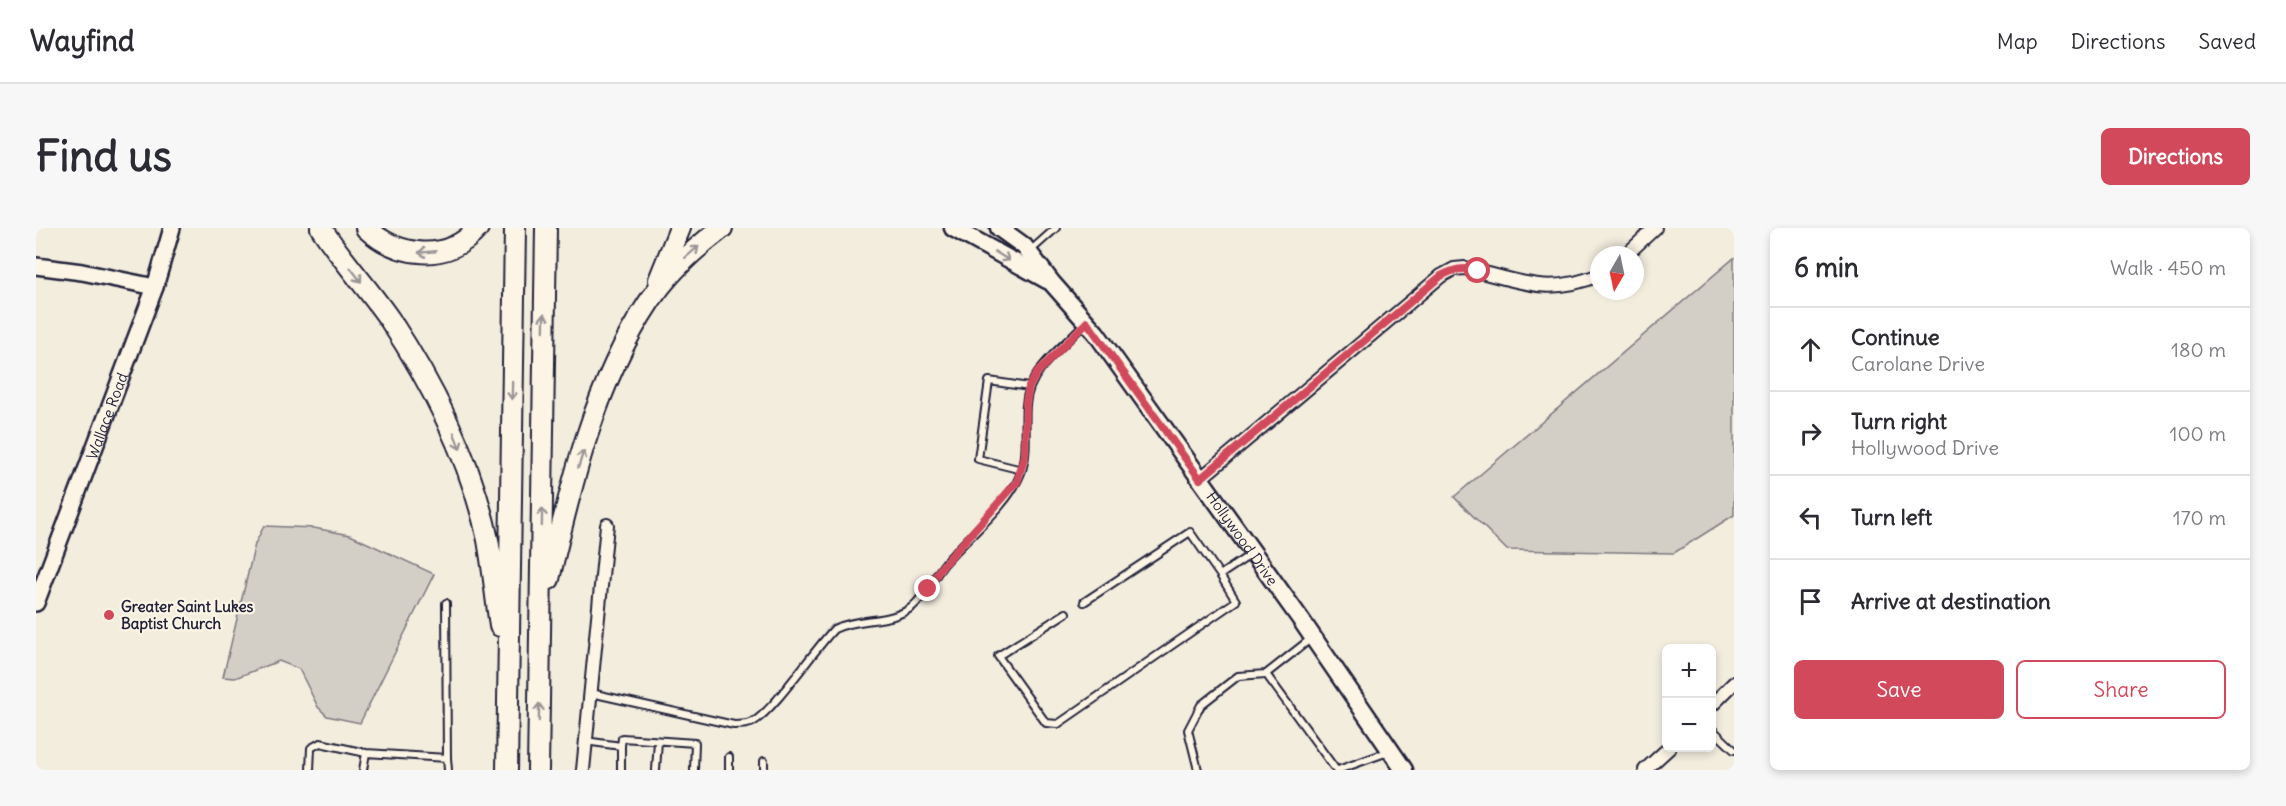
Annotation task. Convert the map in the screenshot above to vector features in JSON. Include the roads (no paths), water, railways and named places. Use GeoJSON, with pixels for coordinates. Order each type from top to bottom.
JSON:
{"type":"FeatureCollection","features":[{"type":"Feature","properties":{"kind":"highway"},"geometry":{"type":"LineString","coordinates":[[321,228],[389,319],[425,377],[453,431],[470,476],[488,540],[508,692]]}},
{"type":"Feature","properties":{"kind":"highway"},"geometry":{"type":"LineString","coordinates":[[366,228],[380,241],[397,249],[416,253],[435,252],[455,246],[478,228]]}},
{"type":"Feature","properties":{"kind":"highway"},"geometry":{"type":"LineString","coordinates":[[507,770],[514,228]]}},
{"type":"Feature","properties":{"kind":"highway"},"geometry":{"type":"LineString","coordinates":[[538,770],[546,228]]}},
{"type":"Feature","properties":{"kind":"highway"},"geometry":{"type":"LineString","coordinates":[[540,617],[568,498],[589,432],[624,347],[649,302],[680,228]]}},
{"type":"Feature","properties":{"kind":"highway"},"geometry":{"type":"LineString","coordinates":[[649,302],[684,259],[722,228]]}},
{"type":"Feature","properties":{"kind":"main road","name":"Hollywood Drive"},"geometry":{"type":"LineString","coordinates":[[953,228],[1052,283]]}},
{"type":"Feature","properties":{"kind":"main road","name":"Hollywood Drive"},"geometry":{"type":"LineString","coordinates":[[999,228],[1029,252],[1052,283],[1087,322],[1253,552],[1404,770]]}},
{"type":"Feature","properties":{"kind":"street","name":"Wallace Road"},"geometry":{"type":"LineString","coordinates":[[36,603],[155,287],[172,228]]}},
{"type":"Feature","properties":{"kind":"street"},"geometry":{"type":"LineString","coordinates":[[1636,246],[1655,228]]}},
{"type":"Feature","properties":{"kind":"street"},"geometry":{"type":"LineString","coordinates":[[36,266],[82,272],[155,287]]}},
{"type":"Feature","properties":{"kind":"street"},"geometry":{"type":"LineString","coordinates":[[1200,479],[1441,276],[1454,269],[1465,268],[1537,286],[1560,287],[1590,277]]}},
{"type":"Feature","properties":{"kind":"street"},"geometry":{"type":"LineString","coordinates":[[583,770],[607,525]]}},
{"type":"Feature","properties":{"kind":"street"},"geometry":{"type":"LineString","coordinates":[[1716,701],[1734,683]]}},
{"type":"Feature","properties":{"kind":"street"},"geometry":{"type":"LineString","coordinates":[[1646,770],[1664,752]]}},
{"type":"Feature","properties":{"kind":"lane"},"geometry":{"type":"LineString","coordinates":[[1029,252],[1056,228]]}},
{"type":"Feature","properties":{"kind":"lane"},"geometry":{"type":"LineString","coordinates":[[590,693],[734,725],[754,722],[834,629],[855,621],[887,617],[911,607],[928,589],[958,548],[1009,495],[1022,470],[1029,387],[1037,373],[1087,322]]}},
{"type":"Feature","properties":{"kind":"lane"},"geometry":{"type":"LineString","coordinates":[[1022,470],[978,459],[989,381],[1029,387]]}},
{"type":"Feature","properties":{"kind":"lane"},"geometry":{"type":"LineString","coordinates":[[1066,613],[998,656],[1046,723],[1058,724],[1236,602],[1190,532],[1084,602]]}},
{"type":"Feature","properties":{"kind":"lane"},"geometry":{"type":"LineString","coordinates":[[1220,575],[1253,552]]}},
{"type":"Feature","properties":{"kind":"lane"},"geometry":{"type":"LineString","coordinates":[[446,603],[448,770]]}},
{"type":"Feature","properties":{"kind":"lane"},"geometry":{"type":"LineString","coordinates":[[1198,770],[1188,730],[1202,705],[1238,676],[1266,674],[1313,637]]}},
{"type":"Feature","properties":{"kind":"lane"},"geometry":{"type":"LineString","coordinates":[[1266,674],[1337,770],[1392,751]]}},
{"type":"Feature","properties":{"kind":"lane"},"geometry":{"type":"LineString","coordinates":[[1716,733],[1734,750]]}},
{"type":"Feature","properties":{"kind":"lane"},"geometry":{"type":"LineString","coordinates":[[621,770],[622,738],[695,743],[694,770]]}},
{"type":"Feature","properties":{"kind":"lane"},"geometry":{"type":"LineString","coordinates":[[585,741],[621,746]]}},
{"type":"Feature","properties":{"kind":"lane"},"geometry":{"type":"LineString","coordinates":[[656,770],[658,741]]}},
{"type":"Feature","properties":{"kind":"lane"},"geometry":{"type":"LineString","coordinates":[[310,770],[311,748],[315,743],[366,753],[447,758]]}},
{"type":"Feature","properties":{"kind":"lane"},"geometry":{"type":"LineString","coordinates":[[363,770],[366,753]]}},
{"type":"Feature","properties":{"kind":"lane"},"geometry":{"type":"LineString","coordinates":[[729,757],[729,770]]}},
{"type":"Feature","properties":{"kind":"lane"},"geometry":{"type":"LineString","coordinates":[[764,761],[764,770]]}},
{"type":"Feature","properties":{"kind":"place","name":"Greater Saint Lukes Baptist Church"},"geometry":{"type":"Point","coordinates":[109,615]}}]}
